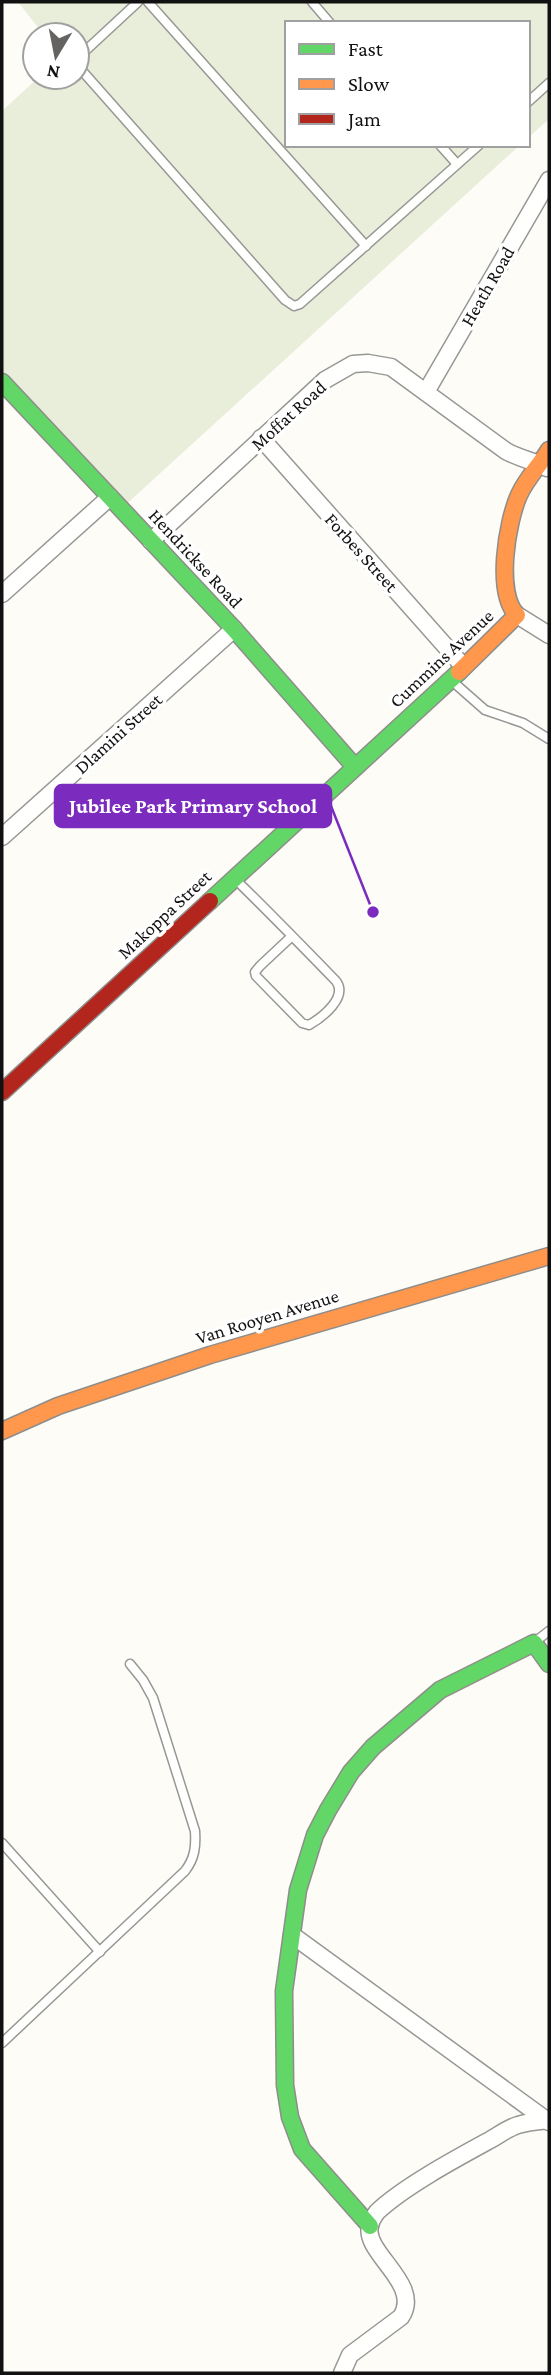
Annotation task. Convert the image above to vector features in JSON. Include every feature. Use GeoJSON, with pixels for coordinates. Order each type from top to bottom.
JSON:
{"type":"FeatureCollection","features":[{"type":"Feature","properties":{"kind":"street","name":"Heath Road"},"geometry":{"type":"LineString","coordinates":[[426,392],[549,180]]}},
{"type":"Feature","properties":{"kind":"street","name":"Moffat Road"},"geometry":{"type":"LineString","coordinates":[[151,541],[310,392],[341,369],[353,364],[368,363],[391,367],[506,451],[521,460],[546,461]]}},
{"type":"Feature","properties":{"kind":"street","name":"Hendrickse Road"},"geometry":{"type":"LineString","coordinates":[[2,382],[234,629],[355,767]]}},
{"type":"Feature","properties":{"kind":"street","name":"Forbes Street"},"geometry":{"type":"LineString","coordinates":[[261,438],[463,666]]}},
{"type":"Feature","properties":{"kind":"street","name":"Cummins Avenue"},"geometry":{"type":"LineString","coordinates":[[355,767],[517,615],[510,608],[506,597],[506,554],[510,527],[519,495],[546,461]]}},
{"type":"Feature","properties":{"kind":"street"},"geometry":{"type":"LineString","coordinates":[[2,594],[110,498]]}},
{"type":"Feature","properties":{"kind":"street"},"geometry":{"type":"LineString","coordinates":[[517,615],[549,635]]}},
{"type":"Feature","properties":{"kind":"street","name":"Dlamini Street"},"geometry":{"type":"LineString","coordinates":[[2,837],[234,629]]}},
{"type":"Feature","properties":{"kind":"street","name":"Makoppa Street"},"geometry":{"type":"LineString","coordinates":[[2,1092],[355,767]]}},
{"type":"Feature","properties":{"kind":"street","name":"Van Rooyen Avenue"},"geometry":{"type":"LineString","coordinates":[[2,1431],[58,1406],[197,1359],[549,1256]]}},
{"type":"Feature","properties":{"kind":"street"},"geometry":{"type":"LineString","coordinates":[[370,2226],[302,2149],[290,2117],[285,2085],[284,1991],[298,1890],[315,1835],[351,1772],[373,1747],[429,1698],[534,1643],[549,1664]]}},
{"type":"Feature","properties":{"kind":"street"},"geometry":{"type":"LineString","coordinates":[[292,1935],[549,2120]]}},
{"type":"Feature","properties":{"kind":"street"},"geometry":{"type":"LineString","coordinates":[[342,2373],[347,2358],[401,2317],[405,2305],[404,2294],[393,2269],[370,2236],[370,2226],[376,2213],[394,2198],[469,2151],[518,2125],[549,2120]]}},
{"type":"Feature","properties":{"kind":"lane"},"geometry":{"type":"LineString","coordinates":[[91,46],[138,2]]}},
{"type":"Feature","properties":{"kind":"lane"},"geometry":{"type":"LineString","coordinates":[[148,2],[366,246]]}},
{"type":"Feature","properties":{"kind":"lane"},"geometry":{"type":"LineString","coordinates":[[312,2],[328,21]]}},
{"type":"Feature","properties":{"kind":"lane"},"geometry":{"type":"LineString","coordinates":[[91,79],[289,304],[300,304],[477,147]]}},
{"type":"Feature","properties":{"kind":"lane"},"geometry":{"type":"LineString","coordinates":[[530,100],[549,83]]}},
{"type":"Feature","properties":{"kind":"lane"},"geometry":{"type":"LineString","coordinates":[[442,147],[457,164]]}},
{"type":"Feature","properties":{"kind":"lane"},"geometry":{"type":"LineString","coordinates":[[450,679],[474,704],[523,723],[549,739]]}},
{"type":"Feature","properties":{"kind":"lane"},"geometry":{"type":"LineString","coordinates":[[234,878],[292,936],[339,985],[336,1001],[309,1025],[302,1023],[256,976],[260,966],[292,936]]}},
{"type":"Feature","properties":{"kind":"lane"},"geometry":{"type":"LineString","coordinates":[[534,1643],[549,1631]]}},
{"type":"Feature","properties":{"kind":"lane"},"geometry":{"type":"LineString","coordinates":[[2,2043],[190,1864],[196,1844],[195,1831],[153,1698],[130,1664]]}},
{"type":"Feature","properties":{"kind":"lane"},"geometry":{"type":"LineString","coordinates":[[2,1843],[100,1952]]}},
{"type":"Feature","properties":{"kind":"green space"},"geometry":{"type":"Polygon","coordinates":[[[18,2],[549,2],[549,119],[530,136],[530,21],[285,21],[285,147],[518,147],[121,509],[2,382],[2,111],[24,91],[91,91],[91,21],[33,21],[18,2]]]}},
{"type":"Feature","properties":{"kind":"traffic: fast"},"geometry":{"type":"LineString","coordinates":[[2,382],[234,629],[355,767]]}},
{"type":"Feature","properties":{"kind":"traffic: fast"},"geometry":{"type":"LineString","coordinates":[[210,901],[459,672]]}},
{"type":"Feature","properties":{"kind":"traffic: fast"},"geometry":{"type":"LineString","coordinates":[[370,2226],[302,2149],[290,2117],[285,2085],[284,1991],[298,1890],[315,1835],[351,1772],[373,1747],[440,1690],[534,1643],[549,1664]]}},
{"type":"Feature","properties":{"kind":"traffic: slow"},"geometry":{"type":"LineString","coordinates":[[459,672],[517,615],[510,605],[506,591],[507,539],[522,489],[549,450]]}},
{"type":"Feature","properties":{"kind":"traffic: slow"},"geometry":{"type":"LineString","coordinates":[[2,1431],[58,1406],[210,1355],[549,1256]]}},
{"type":"Feature","properties":{"kind":"traffic: jam"},"geometry":{"type":"LineString","coordinates":[[2,1092],[210,901]]}},
{"type":"Feature","properties":{"kind":"place","name":"Jubilee Park Primary School"},"geometry":{"type":"Point","coordinates":[373,912]}}]}
